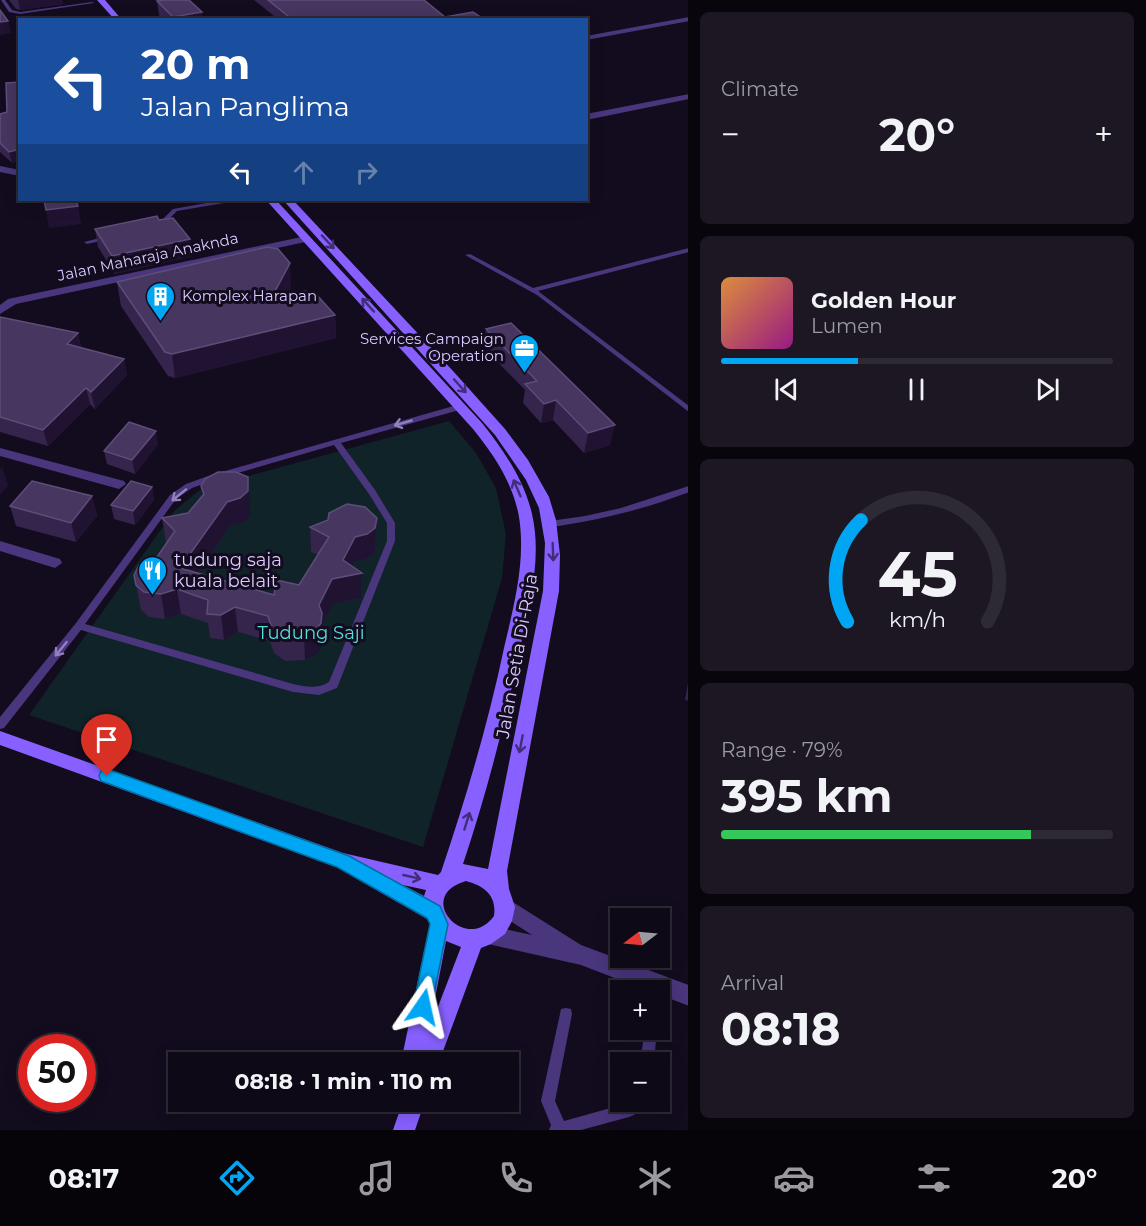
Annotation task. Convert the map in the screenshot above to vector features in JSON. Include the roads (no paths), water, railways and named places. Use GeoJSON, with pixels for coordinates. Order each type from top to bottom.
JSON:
{"type":"FeatureCollection","features":[{"type":"Feature","properties":{"kind":"main road"},"geometry":{"type":"LineString","coordinates":[[101,0],[117,18]]}},
{"type":"Feature","properties":{"kind":"main road"},"geometry":{"type":"LineString","coordinates":[[91,2],[105,18]]}},
{"type":"Feature","properties":{"kind":"main road","name":"Jalan Setia Di-Raja"},"geometry":{"type":"LineString","coordinates":[[272,201],[460,407],[497,454],[516,486],[524,513],[528,552],[526,577],[506,676],[485,763],[444,880]]}},
{"type":"Feature","properties":{"kind":"main road","name":"Jalan Setia Di-Raja"},"geometry":{"type":"LineString","coordinates":[[289,201],[502,434],[541,496],[550,524],[553,552],[551,591],[497,871],[502,897]]}},
{"type":"Feature","properties":{"kind":"main road"},"geometry":{"type":"LineString","coordinates":[[0,738],[343,862],[444,880],[466,872],[484,877],[502,897],[502,923],[482,938],[432,1052]]}},
{"type":"Feature","properties":{"kind":"main road"},"geometry":{"type":"LineString","coordinates":[[343,862],[436,918],[454,936],[482,938]]}},
{"type":"Feature","properties":{"kind":"main road"},"geometry":{"type":"LineString","coordinates":[[414,1052],[436,918],[435,892],[444,880]]}},
{"type":"Feature","properties":{"kind":"main road"},"geometry":{"type":"LineString","coordinates":[[398,1130],[402,1112]]}},
{"type":"Feature","properties":{"kind":"main road"},"geometry":{"type":"LineString","coordinates":[[404,1130],[410,1112]]}},
{"type":"Feature","properties":{"kind":"street"},"geometry":{"type":"LineString","coordinates":[[588,38],[688,19]]}},
{"type":"Feature","properties":{"kind":"street"},"geometry":{"type":"LineString","coordinates":[[588,117],[688,96]]}},
{"type":"Feature","properties":{"kind":"street"},"geometry":{"type":"LineString","coordinates":[[0,169],[18,173]]}},
{"type":"Feature","properties":{"kind":"street","name":"Jalan Maharaja Anaknda"},"geometry":{"type":"LineString","coordinates":[[0,312],[6,300],[306,239]]}},
{"type":"Feature","properties":{"kind":"street"},"geometry":{"type":"LineString","coordinates":[[0,452],[119,484]]}},
{"type":"Feature","properties":{"kind":"street"},"geometry":{"type":"LineString","coordinates":[[0,546],[55,563]]}},
{"type":"Feature","properties":{"kind":"street"},"geometry":{"type":"LineString","coordinates":[[502,897],[580,955]]}},
{"type":"Feature","properties":{"kind":"street"},"geometry":{"type":"LineString","coordinates":[[482,938],[580,955],[639,980]]}},
{"type":"Feature","properties":{"kind":"street"},"geometry":{"type":"LineString","coordinates":[[670,991],[688,996]]}},
{"type":"Feature","properties":{"kind":"lane"},"geometry":{"type":"LineString","coordinates":[[3,0],[11,11],[20,13],[91,2]]}},
{"type":"Feature","properties":{"kind":"lane"},"geometry":{"type":"LineString","coordinates":[[148,229],[159,226],[175,210],[224,201]]}},
{"type":"Feature","properties":{"kind":"lane"},"geometry":{"type":"LineString","coordinates":[[87,242],[118,235]]}},
{"type":"Feature","properties":{"kind":"lane"},"geometry":{"type":"LineString","coordinates":[[533,290],[688,250]]}},
{"type":"Feature","properties":{"kind":"lane"},"geometry":{"type":"LineString","coordinates":[[468,255],[533,290],[688,410]]}},
{"type":"Feature","properties":{"kind":"lane"},"geometry":{"type":"LineString","coordinates":[[0,725],[79,626],[173,497],[189,486],[214,477],[460,407]]}},
{"type":"Feature","properties":{"kind":"lane"},"geometry":{"type":"LineString","coordinates":[[79,626],[293,688],[317,691],[326,690],[333,685],[391,541],[391,523],[336,442]]}},
{"type":"Feature","properties":{"kind":"lane"},"geometry":{"type":"LineString","coordinates":[[550,524],[578,521],[664,498],[688,489]]}},
{"type":"Feature","properties":{"kind":"lane"},"geometry":{"type":"LineString","coordinates":[[566,1014],[548,1101],[557,1129],[621,1112]]}},
{"type":"Feature","properties":{"kind":"place","name":"Komplex Harapan"},"geometry":{"type":"Point","coordinates":[161,322]}},
{"type":"Feature","properties":{"kind":"place","name":"Services Campaign Operation"},"geometry":{"type":"Point","coordinates":[525,374]}},
{"type":"Feature","properties":{"kind":"place","name":"tudung saja kuala belait"},"geometry":{"type":"Point","coordinates":[153,596]}},
{"type":"Feature","properties":{"kind":"park label","name":"Tudung Saji"},"geometry":{"type":"Point","coordinates":[311,633]}}]}
